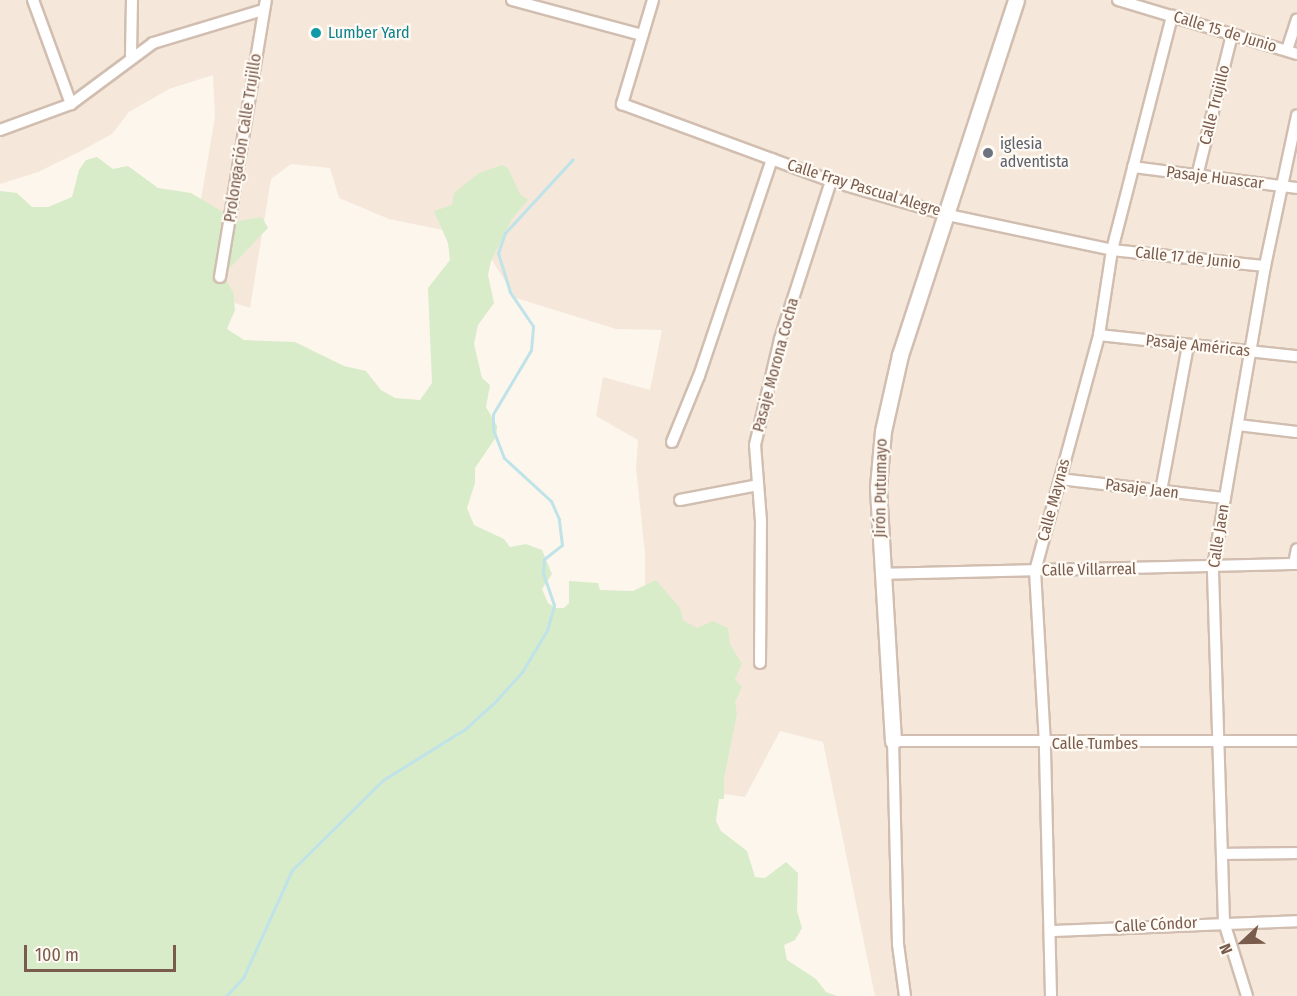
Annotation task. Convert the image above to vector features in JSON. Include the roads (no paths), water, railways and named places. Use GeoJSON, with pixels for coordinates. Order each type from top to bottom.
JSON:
{"type":"FeatureCollection","features":[{"type":"Feature","properties":{"kind":"street"},"geometry":{"type":"LineString","coordinates":[[33,0],[71,104]]}},
{"type":"Feature","properties":{"kind":"street"},"geometry":{"type":"LineString","coordinates":[[130,56],[132,0]]}},
{"type":"Feature","properties":{"kind":"street"},"geometry":{"type":"LineString","coordinates":[[512,0],[642,35],[653,0]]}},
{"type":"Feature","properties":{"kind":"street","name":"Jirón Putumayo"},"geometry":{"type":"LineString","coordinates":[[905,996],[898,944],[893,741],[881,574],[878,487],[883,430],[900,355],[1017,0]]}},
{"type":"Feature","properties":{"kind":"street","name":"Calle 15 de Junio"},"geometry":{"type":"LineString","coordinates":[[1118,0],[1292,52]]}},
{"type":"Feature","properties":{"kind":"street"},"geometry":{"type":"LineString","coordinates":[[0,130],[71,104],[130,56],[153,43],[265,5]]}},
{"type":"Feature","properties":{"kind":"street","name":"Prolongación Calle Trujillo"},"geometry":{"type":"LineString","coordinates":[[220,277],[265,5]]}},
{"type":"Feature","properties":{"kind":"street","name":"Calle Maynas"},"geometry":{"type":"LineString","coordinates":[[1051,996],[1052,931],[1045,744],[1035,571],[1099,335],[1112,250],[1172,16]]}},
{"type":"Feature","properties":{"kind":"street"},"geometry":{"type":"LineString","coordinates":[[1292,52],[1297,20]]}},
{"type":"Feature","properties":{"kind":"street","name":"Calle Trujillo"},"geometry":{"type":"LineString","coordinates":[[1197,176],[1232,34]]}},
{"type":"Feature","properties":{"kind":"street","name":"Calle Fray Pascual Alegre"},"geometry":{"type":"LineString","coordinates":[[642,35],[622,104],[831,181],[948,215],[1112,250]]}},
{"type":"Feature","properties":{"kind":"street","name":"Calle Jaen"},"geometry":{"type":"LineString","coordinates":[[1247,996],[1224,922],[1213,567],[1253,352],[1265,266],[1297,115]]}},
{"type":"Feature","properties":{"kind":"street"},"geometry":{"type":"LineString","coordinates":[[672,442],[699,376],[772,159]]}},
{"type":"Feature","properties":{"kind":"street","name":"Pasaje Huascar"},"geometry":{"type":"LineString","coordinates":[[1133,167],[1297,188]]}},
{"type":"Feature","properties":{"kind":"street","name":"Pasaje Morona Cocha"},"geometry":{"type":"LineString","coordinates":[[760,663],[758,485],[755,445],[780,339],[831,181]]}},
{"type":"Feature","properties":{"kind":"street","name":"Calle 17 de Junio"},"geometry":{"type":"LineString","coordinates":[[1112,250],[1265,266]]}},
{"type":"Feature","properties":{"kind":"street","name":"Pasaje Américas"},"geometry":{"type":"LineString","coordinates":[[1099,335],[1297,356]]}},
{"type":"Feature","properties":{"kind":"street"},"geometry":{"type":"LineString","coordinates":[[1161,491],[1188,345]]}},
{"type":"Feature","properties":{"kind":"street"},"geometry":{"type":"LineString","coordinates":[[1238,425],[1297,432]]}},
{"type":"Feature","properties":{"kind":"street","name":"Pasaje Jaen"},"geometry":{"type":"LineString","coordinates":[[1060,478],[1225,498]]}},
{"type":"Feature","properties":{"kind":"street"},"geometry":{"type":"LineString","coordinates":[[680,500],[758,485]]}},
{"type":"Feature","properties":{"kind":"street"},"geometry":{"type":"LineString","coordinates":[[1295,564],[1297,549]]}},
{"type":"Feature","properties":{"kind":"street","name":"Calle Villarreal"},"geometry":{"type":"LineString","coordinates":[[881,574],[1295,564]]}},
{"type":"Feature","properties":{"kind":"street","name":"Calle Tumbes"},"geometry":{"type":"LineString","coordinates":[[893,741],[1219,744],[1297,741]]}},
{"type":"Feature","properties":{"kind":"street"},"geometry":{"type":"LineString","coordinates":[[1222,854],[1297,853]]}},
{"type":"Feature","properties":{"kind":"street","name":"Calle Cóndor"},"geometry":{"type":"LineString","coordinates":[[1052,931],[1224,922],[1297,921]]}},
{"type":"Feature","properties":{"kind":"waterway"},"geometry":{"type":"LineString","coordinates":[[226,996],[243,978],[292,870],[383,780],[465,729],[494,703],[522,672],[547,630],[554,605],[543,573],[544,559],[562,545],[559,519],[551,501],[504,458],[493,430],[493,414],[531,350],[533,326],[510,292],[498,253],[505,233],[573,159]]}},
{"type":"Feature","properties":{"kind":"place","name":"Lumber Yard"},"geometry":{"type":"Point","coordinates":[316,33]}},
{"type":"Feature","properties":{"kind":"place","name":"iglesia adventista"},"geometry":{"type":"Point","coordinates":[988,153]}}]}
